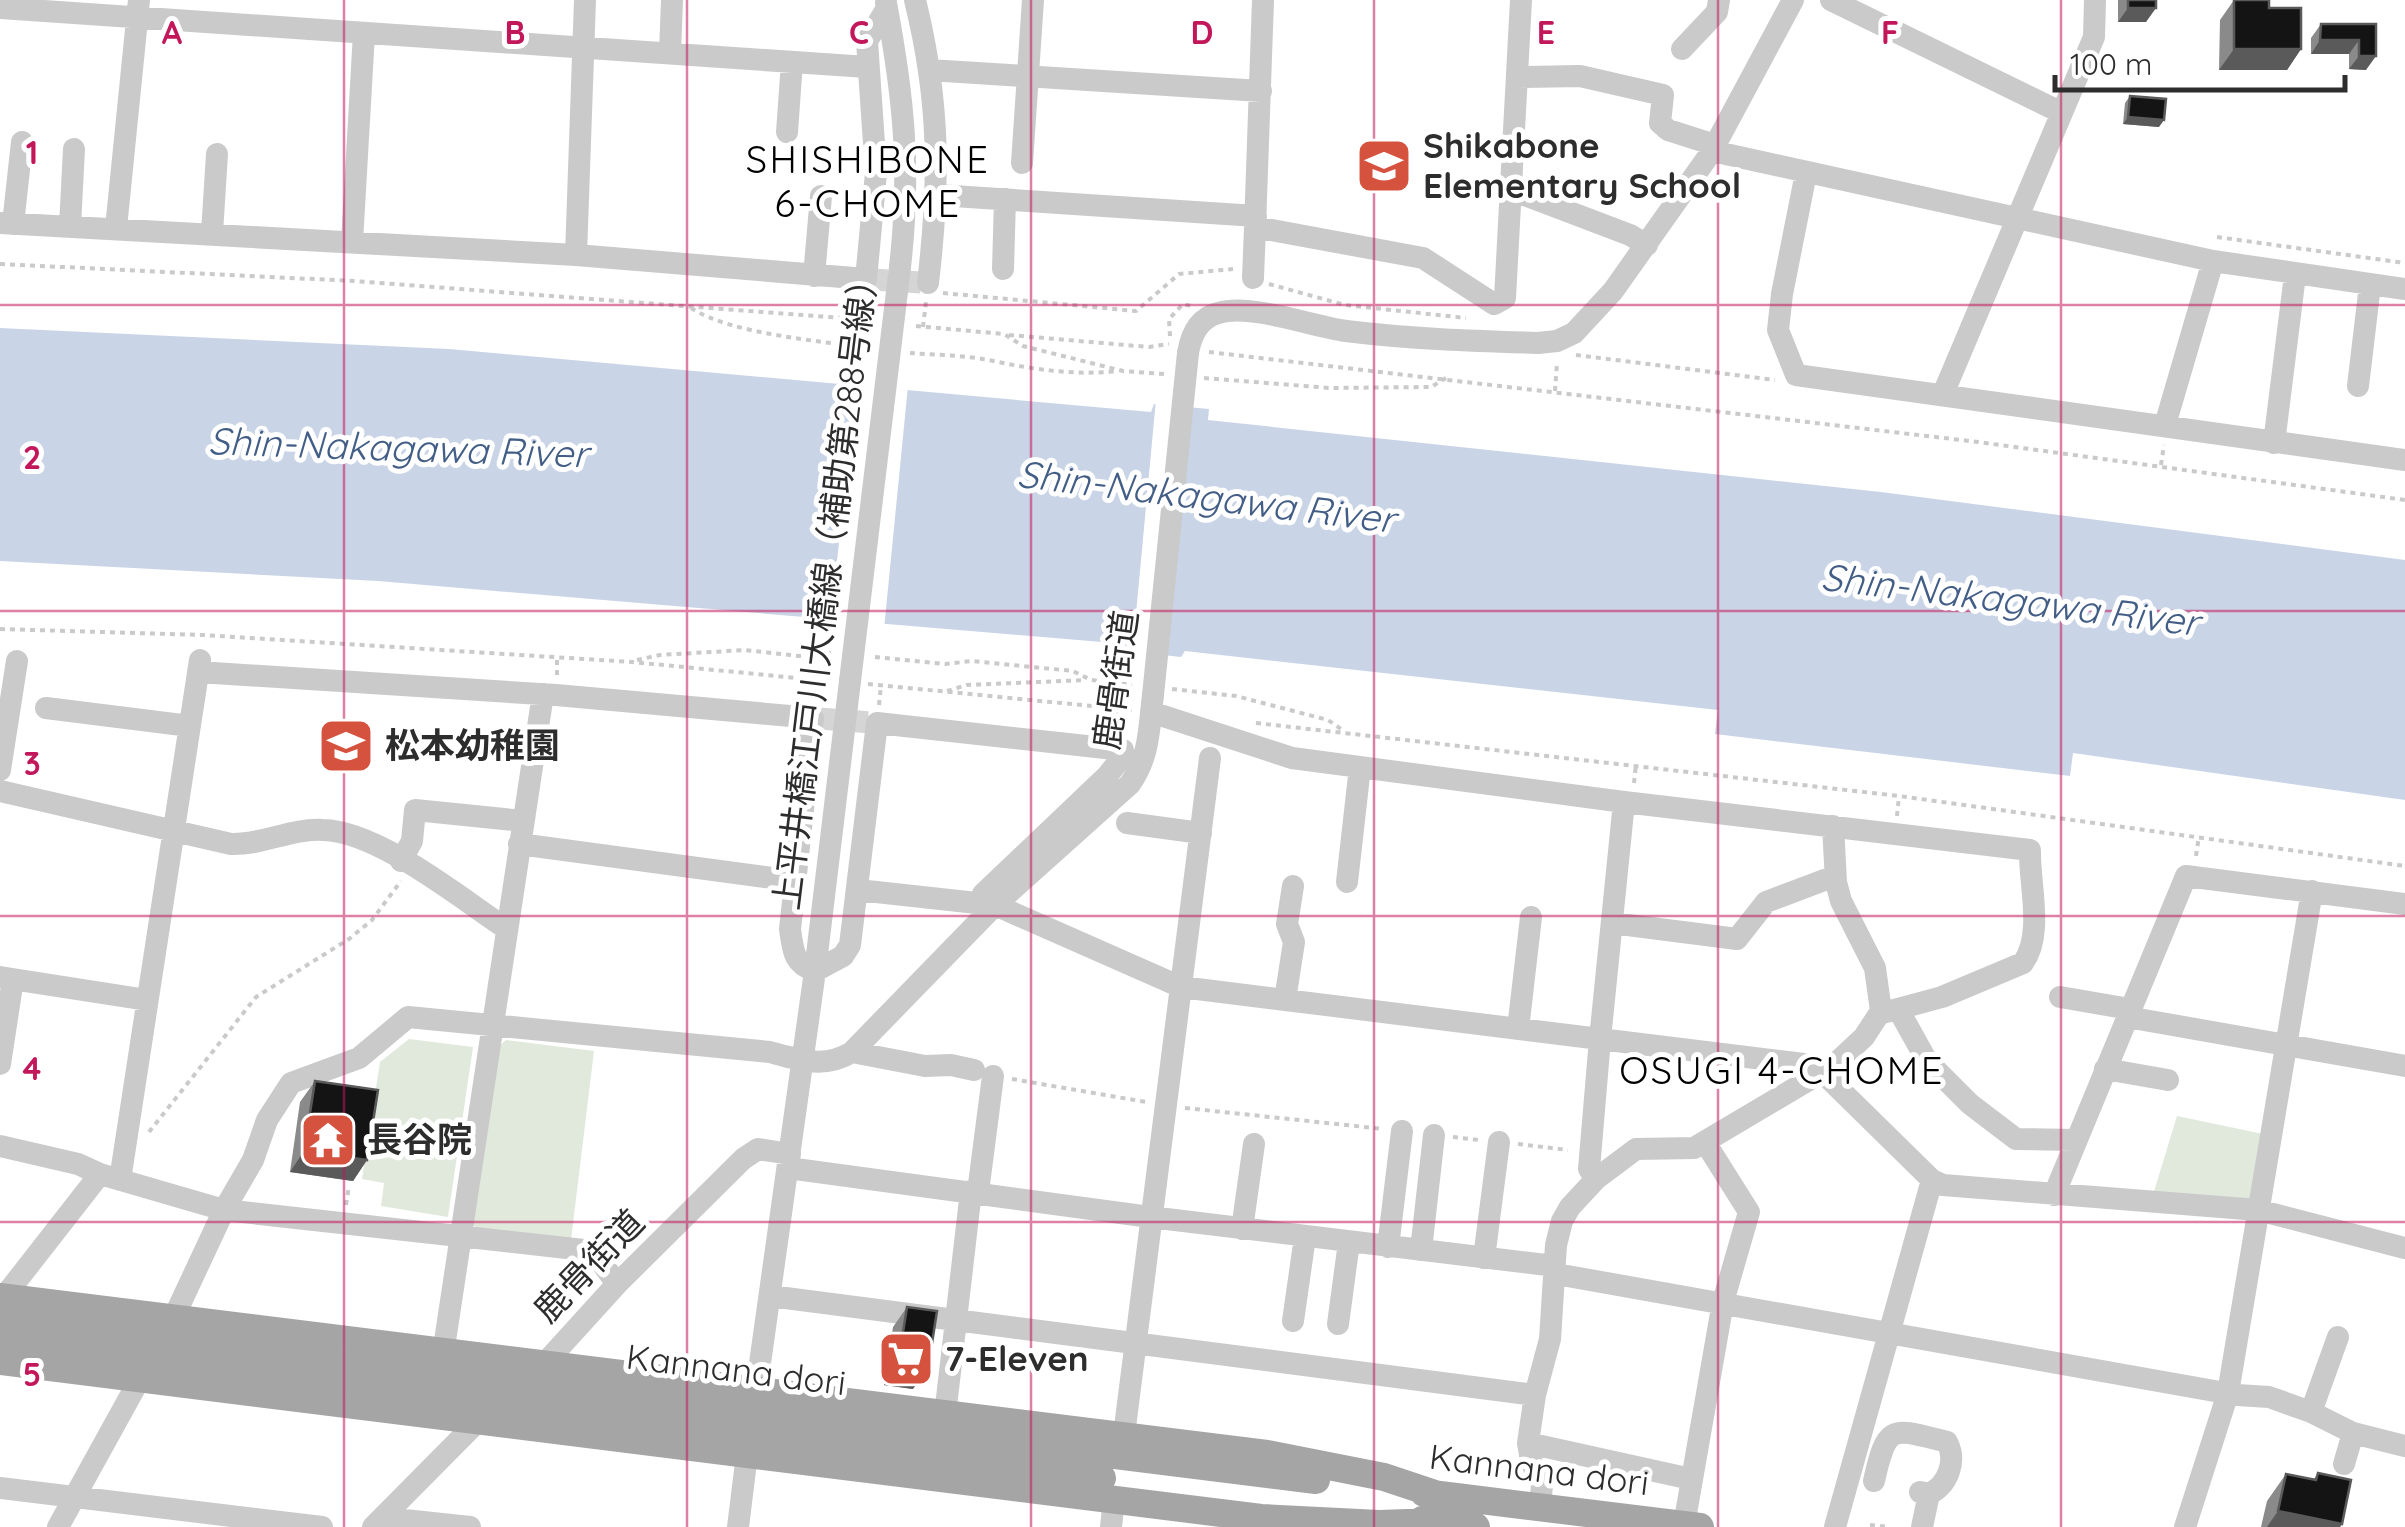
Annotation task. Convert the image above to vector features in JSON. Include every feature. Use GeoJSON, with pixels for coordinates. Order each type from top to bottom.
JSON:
{"type":"FeatureCollection","features":[{"type":"Feature","properties":{"kind":"main road"},"geometry":{"type":"LineString","coordinates":[[1,1304],[175,1317],[444,1354],[1124,1435],[1335,1465],[1384,1476],[1437,1509]]}},
{"type":"Feature","properties":{"kind":"main road","name":"Kannana dori"},"geometry":{"type":"LineString","coordinates":[[1,1304],[1041,1458]]}},
{"type":"Feature","properties":{"kind":"main road","name":"Kannana dori"},"geometry":{"type":"LineString","coordinates":[[0,1339],[1041,1458],[1437,1509],[1540,1507],[1692,1526]]}},
{"type":"Feature","properties":{"kind":"main road"},"geometry":{"type":"LineString","coordinates":[[0,1360],[1261,1518],[1363,1524],[1437,1509]]}},
{"type":"Feature","properties":{"kind":"main road","name":"Kannana dori"},"geometry":{"type":"LineString","coordinates":[[1437,1509],[1476,1527]]}},
{"type":"Feature","properties":{"kind":"street"},"geometry":{"type":"LineString","coordinates":[[576,255],[585,0]]}},
{"type":"Feature","properties":{"kind":"street"},"geometry":{"type":"LineString","coordinates":[[670,53],[672,0]]}},
{"type":"Feature","properties":{"kind":"street"},"geometry":{"type":"LineString","coordinates":[[915,0],[930,70],[938,136],[938,195],[927,288]]}},
{"type":"Feature","properties":{"kind":"street"},"geometry":{"type":"LineString","coordinates":[[1022,163],[1033,0]]}},
{"type":"Feature","properties":{"kind":"street"},"geometry":{"type":"LineString","coordinates":[[1253,278],[1263,0]]}},
{"type":"Feature","properties":{"kind":"street"},"geometry":{"type":"LineString","coordinates":[[938,195],[1256,222],[1423,258],[1494,304],[1505,298],[1521,0]]}},
{"type":"Feature","properties":{"kind":"street"},"geometry":{"type":"LineString","coordinates":[[1682,49],[1716,12],[1719,0]]}},
{"type":"Feature","properties":{"kind":"street"},"geometry":{"type":"LineString","coordinates":[[1557,350],[1593,315],[1647,245],[1713,148],[1792,0]]}},
{"type":"Feature","properties":{"kind":"street"},"geometry":{"type":"LineString","coordinates":[[1831,0],[2062,113]]}},
{"type":"Feature","properties":{"kind":"street"},"geometry":{"type":"LineString","coordinates":[[1943,394],[2094,37],[2095,0]]}},
{"type":"Feature","properties":{"kind":"street"},"geometry":{"type":"LineString","coordinates":[[22,142],[6,224],[576,255],[866,279],[876,173],[867,41],[886,4]]}},
{"type":"Feature","properties":{"kind":"street","name":"上平井橋江戸川大橋線（補助第288号線）"},"geometry":{"type":"LineString","coordinates":[[802,1061],[907,205],[902,89],[886,4]]}},
{"type":"Feature","properties":{"kind":"street"},"geometry":{"type":"LineString","coordinates":[[0,8],[138,9],[364,33],[867,67]]}},
{"type":"Feature","properties":{"kind":"street"},"geometry":{"type":"LineString","coordinates":[[116,228],[138,9]]}},
{"type":"Feature","properties":{"kind":"street"},"geometry":{"type":"LineString","coordinates":[[352,242],[364,33]]}},
{"type":"Feature","properties":{"kind":"street"},"geometry":{"type":"LineString","coordinates":[[787,132],[792,62]]}},
{"type":"Feature","properties":{"kind":"street"},"geometry":{"type":"LineString","coordinates":[[930,70],[1261,91]]}},
{"type":"Feature","properties":{"kind":"street"},"geometry":{"type":"LineString","coordinates":[[1518,77],[1580,76],[1662,95],[1660,122],[1668,130],[1713,148],[1806,172],[2213,261],[2405,289]]}},
{"type":"Feature","properties":{"kind":"street"},"geometry":{"type":"LineString","coordinates":[[70,226],[74,149]]}},
{"type":"Feature","properties":{"kind":"street"},"geometry":{"type":"LineString","coordinates":[[212,233],[217,154]]}},
{"type":"Feature","properties":{"kind":"street"},"geometry":{"type":"LineString","coordinates":[[1806,172],[1778,330],[1796,375],[2405,460]]}},
{"type":"Feature","properties":{"kind":"street"},"geometry":{"type":"LineString","coordinates":[[1509,190],[1647,245]]}},
{"type":"Feature","properties":{"kind":"street"},"geometry":{"type":"LineString","coordinates":[[814,276],[821,196]]}},
{"type":"Feature","properties":{"kind":"street"},"geometry":{"type":"LineString","coordinates":[[1002,269],[1006,199]]}},
{"type":"Feature","properties":{"kind":"street"},"geometry":{"type":"LineString","coordinates":[[2165,425],[2213,261]]}},
{"type":"Feature","properties":{"kind":"street"},"geometry":{"type":"LineString","coordinates":[[2274,443],[2295,275]]}},
{"type":"Feature","properties":{"kind":"street"},"geometry":{"type":"LineString","coordinates":[[2358,386],[2370,285]]}},
{"type":"Feature","properties":{"kind":"street","name":"鹿骨街道"},"geometry":{"type":"LineString","coordinates":[[852,1052],[988,904],[1130,784],[1143,763],[1149,743],[1187,349],[1204,320],[1233,310],[1368,334],[1538,343],[1557,350]]}},
{"type":"Feature","properties":{"kind":"street"},"geometry":{"type":"LineString","coordinates":[[0,770],[17,661]]}},
{"type":"Feature","properties":{"kind":"street"},"geometry":{"type":"LineString","coordinates":[[1,1304],[110,1176],[147,1000],[199,666],[814,718],[790,929],[794,958],[815,972],[843,956],[850,945],[877,724],[1124,750],[1107,776],[983,894],[988,904]]}},
{"type":"Feature","properties":{"kind":"street"},"geometry":{"type":"LineString","coordinates":[[444,1354],[543,694]]}},
{"type":"Feature","properties":{"kind":"street"},"geometry":{"type":"LineString","coordinates":[[1153,695],[1292,758],[2030,850],[2034,927],[2032,946],[2023,963],[1942,997],[1881,1011],[1876,968],[1841,901],[1833,826]]}},
{"type":"Feature","properties":{"kind":"street"},"geometry":{"type":"LineString","coordinates":[[46,708],[190,726]]}},
{"type":"Feature","properties":{"kind":"street"},"geometry":{"type":"LineString","coordinates":[[1124,1435],[1210,758]]}},
{"type":"Feature","properties":{"kind":"street"},"geometry":{"type":"LineString","coordinates":[[1347,882],[1360,768]]}},
{"type":"Feature","properties":{"kind":"street"},"geometry":{"type":"LineString","coordinates":[[0,792],[231,844],[250,845],[300,830],[363,837],[507,928]]}},
{"type":"Feature","properties":{"kind":"street"},"geometry":{"type":"LineString","coordinates":[[1596,1179],[1589,1169],[1589,1152],[1624,802]]}},
{"type":"Feature","properties":{"kind":"street"},"geometry":{"type":"LineString","coordinates":[[406,864],[415,810],[795,882]]}},
{"type":"Feature","properties":{"kind":"street"},"geometry":{"type":"LineString","coordinates":[[1127,823],[1201,832]]}},
{"type":"Feature","properties":{"kind":"street"},"geometry":{"type":"LineString","coordinates":[[1612,923],[1736,939],[1766,902],[1836,876]]}},
{"type":"Feature","properties":{"kind":"street"},"geometry":{"type":"LineString","coordinates":[[2054,1195],[2186,876],[2405,904]]}},
{"type":"Feature","properties":{"kind":"street"},"geometry":{"type":"LineString","coordinates":[[1285,1000],[1294,942],[1288,924],[1293,886]]}},
{"type":"Feature","properties":{"kind":"street"},"geometry":{"type":"LineString","coordinates":[[858,890],[988,904],[1181,987],[1804,1064],[1822,1072],[1932,1180],[1942,1184],[2258,1210],[2405,1248]]}},
{"type":"Feature","properties":{"kind":"street"},"geometry":{"type":"LineString","coordinates":[[2185,1527],[2228,1392],[2312,892]]}},
{"type":"Feature","properties":{"kind":"street"},"geometry":{"type":"LineString","coordinates":[[1518,1029],[1531,917]]}},
{"type":"Feature","properties":{"kind":"street"},"geometry":{"type":"LineString","coordinates":[[0,1064],[7,978],[147,1000]]}},
{"type":"Feature","properties":{"kind":"street"},"geometry":{"type":"LineString","coordinates":[[2060,997],[2287,1046],[2405,1066]]}},
{"type":"Feature","properties":{"kind":"street"},"geometry":{"type":"LineString","coordinates":[[1540,1507],[1542,1486],[1528,1443],[1550,1339],[1562,1220],[1596,1179],[1636,1149],[1694,1148],[1822,1072],[1888,1012]]}},
{"type":"Feature","properties":{"kind":"street"},"geometry":{"type":"LineString","coordinates":[[1888,1012],[1927,1061],[1970,1104],[2016,1139],[2076,1140]]}},
{"type":"Feature","properties":{"kind":"street"},"geometry":{"type":"LineString","coordinates":[[58,1527],[175,1317],[224,1210],[252,1160],[267,1120],[291,1083],[359,1058],[408,1017],[770,1052],[802,1061],[832,1062],[852,1052],[925,1066],[951,1064],[984,1073],[974,1191],[945,1415]]}},
{"type":"Feature","properties":{"kind":"street"},"geometry":{"type":"LineString","coordinates":[[738,1527],[802,1061]]}},
{"type":"Feature","properties":{"kind":"street"},"geometry":{"type":"LineString","coordinates":[[2106,1069],[2168,1080]]}},
{"type":"Feature","properties":{"kind":"street"},"geometry":{"type":"LineString","coordinates":[[1388,1246],[1402,1132]]}},
{"type":"Feature","properties":{"kind":"street"},"geometry":{"type":"LineString","coordinates":[[1421,1250],[1434,1135]]}},
{"type":"Feature","properties":{"kind":"street"},"geometry":{"type":"LineString","coordinates":[[1484,1258],[1499,1142]]}},
{"type":"Feature","properties":{"kind":"street"},"geometry":{"type":"LineString","coordinates":[[1692,1526],[1691,1480],[1723,1302],[1749,1212],[1705,1142]]}},
{"type":"Feature","properties":{"kind":"street"},"geometry":{"type":"LineString","coordinates":[[1242,1229],[1254,1144]]}},
{"type":"Feature","properties":{"kind":"street"},"geometry":{"type":"LineString","coordinates":[[0,1146],[78,1164],[224,1210],[593,1251],[617,1284]]}},
{"type":"Feature","properties":{"kind":"street","name":"鹿骨街道"},"geometry":{"type":"LineString","coordinates":[[381,1519],[477,1422],[544,1366],[617,1284],[758,1149],[789,1161],[974,1191],[1484,1258],[2268,1397],[2353,1432],[2405,1446]]}},
{"type":"Feature","properties":{"kind":"street"},"geometry":{"type":"LineString","coordinates":[[1864,1479],[1890,1331],[1932,1180]]}},
{"type":"Feature","properties":{"kind":"street"},"geometry":{"type":"LineString","coordinates":[[1293,1321],[1305,1236]]}},
{"type":"Feature","properties":{"kind":"street"},"geometry":{"type":"LineString","coordinates":[[1338,1324],[1349,1242]]}},
{"type":"Feature","properties":{"kind":"street"},"geometry":{"type":"LineString","coordinates":[[770,1296],[1535,1396]]}},
{"type":"Feature","properties":{"kind":"street"},"geometry":{"type":"LineString","coordinates":[[2311,1412],[2338,1337]]}},
{"type":"Feature","properties":{"kind":"street"},"geometry":{"type":"LineString","coordinates":[[1836,1527],[1882,1443],[1890,1435],[1904,1432],[1948,1442],[1952,1453],[1944,1483],[1924,1493],[1922,1527]]}},
{"type":"Feature","properties":{"kind":"street"},"geometry":{"type":"LineString","coordinates":[[2344,1464],[2353,1432]]}},
{"type":"Feature","properties":{"kind":"street"},"geometry":{"type":"LineString","coordinates":[[1528,1443],[1691,1480]]}},
{"type":"Feature","properties":{"kind":"street"},"geometry":{"type":"LineString","coordinates":[[0,1488],[322,1527]]}},
{"type":"Feature","properties":{"kind":"street"},"geometry":{"type":"LineString","coordinates":[[1111,1527],[1114,1498]]}},
{"type":"Feature","properties":{"kind":"street"},"geometry":{"type":"LineString","coordinates":[[381,1519],[470,1527]]}},
{"type":"Feature","properties":{"kind":"path"},"geometry":{"type":"LineString","coordinates":[[2216,237],[2405,264]]}},
{"type":"Feature","properties":{"kind":"path"},"geometry":{"type":"LineString","coordinates":[[0,264],[354,280],[865,320],[865,288]]}},
{"type":"Feature","properties":{"kind":"path"},"geometry":{"type":"LineString","coordinates":[[923,327],[927,288]]}},
{"type":"Feature","properties":{"kind":"path"},"geometry":{"type":"LineString","coordinates":[[1004,334],[1187,349],[1555,391],[2161,465],[2405,500]]}},
{"type":"Feature","properties":{"kind":"path"},"geometry":{"type":"LineString","coordinates":[[1555,391],[1557,350],[1786,381]]}},
{"type":"Feature","properties":{"kind":"path"},"geometry":{"type":"LineString","coordinates":[[0,629],[203,635],[632,662],[944,692],[1236,696],[1328,720],[1344,731],[1899,796],[2405,866]]}},
{"type":"Feature","properties":{"kind":"path"},"geometry":{"type":"LineString","coordinates":[[632,662],[660,654],[745,650],[799,656],[842,654]]}},
{"type":"Feature","properties":{"kind":"path"},"geometry":{"type":"LineString","coordinates":[[859,656],[945,664],[972,660],[1073,671],[1091,680],[1153,695]]}},
{"type":"Feature","properties":{"kind":"path"},"geometry":{"type":"LineString","coordinates":[[944,692],[967,684],[1091,680]]}},
{"type":"Feature","properties":{"kind":"path"},"geometry":{"type":"LineString","coordinates":[[1897,821],[1899,796]]}},
{"type":"Feature","properties":{"kind":"path"},"geometry":{"type":"LineString","coordinates":[[146,1136],[256,997],[350,939],[372,920],[406,864]]}},
{"type":"Feature","properties":{"kind":"path"},"geometry":{"type":"LineString","coordinates":[[984,1073],[1164,1106],[1402,1132]]}},
{"type":"Feature","properties":{"kind":"path"},"geometry":{"type":"LineString","coordinates":[[1434,1135],[1589,1152]]}},
{"type":"Feature","properties":{"kind":"path"},"geometry":{"type":"LineString","coordinates":[[345,1215],[349,1186]]}},
{"type":"Feature","properties":{"kind":"path"},"geometry":{"type":"LineString","coordinates":[[1870,1524],[1890,1527]]}},
{"type":"Feature","properties":{"kind":"shaded area"},"geometry":{"type":"Polygon","coordinates":[[[409,1039],[473,1047],[448,1217],[381,1206],[384,1183],[362,1179],[380,1062],[409,1039]]]}},
{"type":"Feature","properties":{"kind":"shaded area"},"geometry":{"type":"Polygon","coordinates":[[[506,1040],[594,1051],[571,1240],[480,1230],[471,1224],[498,1047],[506,1040]]]}},
{"type":"Feature","properties":{"kind":"shaded area"},"geometry":{"type":"Polygon","coordinates":[[[2177,1116],[2268,1135],[2256,1207],[2152,1198],[2177,1116]]]}},
{"type":"Feature","properties":{"kind":"water","name":"Shin-Nakagawa River"},"geometry":{"type":"Polygon","coordinates":[[[0,328],[449,349],[1151,412],[1154,404],[1209,409],[1208,420],[1881,492],[2405,560],[2405,800],[2073,753],[2070,776],[1715,734],[1718,710],[1185,651],[1181,657],[1125,651],[1125,644],[378,581],[0,561],[0,328]]]}},
{"type":"Feature","properties":{"kind":"pier"},"geometry":{"type":"Polygon","coordinates":[[[857,381],[908,386],[884,629],[830,624],[857,381]]]}},
{"type":"Feature","properties":{"kind":"pier"},"geometry":{"type":"Polygon","coordinates":[[[1156,399],[1192,402],[1167,661],[1132,657],[1156,399]]]}},
{"type":"Feature","properties":{"kind":"building"},"geometry":{"type":"Polygon","coordinates":[[[2128,0],[2156,0],[2156,8],[2128,8],[2128,0]]]}},
{"type":"Feature","properties":{"kind":"building"},"geometry":{"type":"Polygon","coordinates":[[[2234,0],[2269,0],[2269,8],[2301,8],[2301,49],[2234,49],[2234,0]]]}},
{"type":"Feature","properties":{"kind":"building"},"geometry":{"type":"Polygon","coordinates":[[[2321,24],[2376,24],[2376,56],[2359,56],[2359,40],[2320,40],[2321,24]]]}},
{"type":"Feature","properties":{"kind":"building"},"geometry":{"type":"Polygon","coordinates":[[[2130,96],[2166,99],[2164,120],[2128,117],[2130,96]]]}},
{"type":"Feature","properties":{"kind":"building"},"geometry":{"type":"Polygon","coordinates":[[[315,1081],[378,1090],[367,1160],[304,1151],[315,1081]]]}},
{"type":"Feature","properties":{"kind":"building"},"geometry":{"type":"Polygon","coordinates":[[[907,1307],[937,1311],[928,1369],[898,1364],[907,1307]]]}},
{"type":"Feature","properties":{"kind":"building"},"geometry":{"type":"Polygon","coordinates":[[[2318,1473],[2351,1480],[2342,1524],[2278,1511],[2286,1474],[2316,1480],[2318,1473]]]}},
{"type":"Feature","properties":{"kind":"tunnel"},"geometry":{"type":"LineString","coordinates":[[866,279],[928,283]]}},
{"type":"Feature","properties":{"kind":"tunnel"},"geometry":{"type":"LineString","coordinates":[[813,718],[877,723]]}},
{"type":"Feature","properties":{"kind":"place","name":"Shikabone Elementary School"},"geometry":{"type":"Point","coordinates":[1384,166]}},
{"type":"Feature","properties":{"kind":"place","name":"松本幼稚園"},"geometry":{"type":"Point","coordinates":[346,746]}},
{"type":"Feature","properties":{"kind":"place","name":"長谷院"},"geometry":{"type":"Point","coordinates":[328,1140]}},
{"type":"Feature","properties":{"kind":"place","name":"7-Eleven"},"geometry":{"type":"Point","coordinates":[906,1359]}},
{"type":"Feature","properties":{"kind":"district","name":"SHISHIBONE 6-CHOME"},"geometry":{"type":"Point","coordinates":[868,182]}},
{"type":"Feature","properties":{"kind":"district","name":"OSUGI 4-CHOME"},"geometry":{"type":"Point","coordinates":[1782,1071]}}]}
